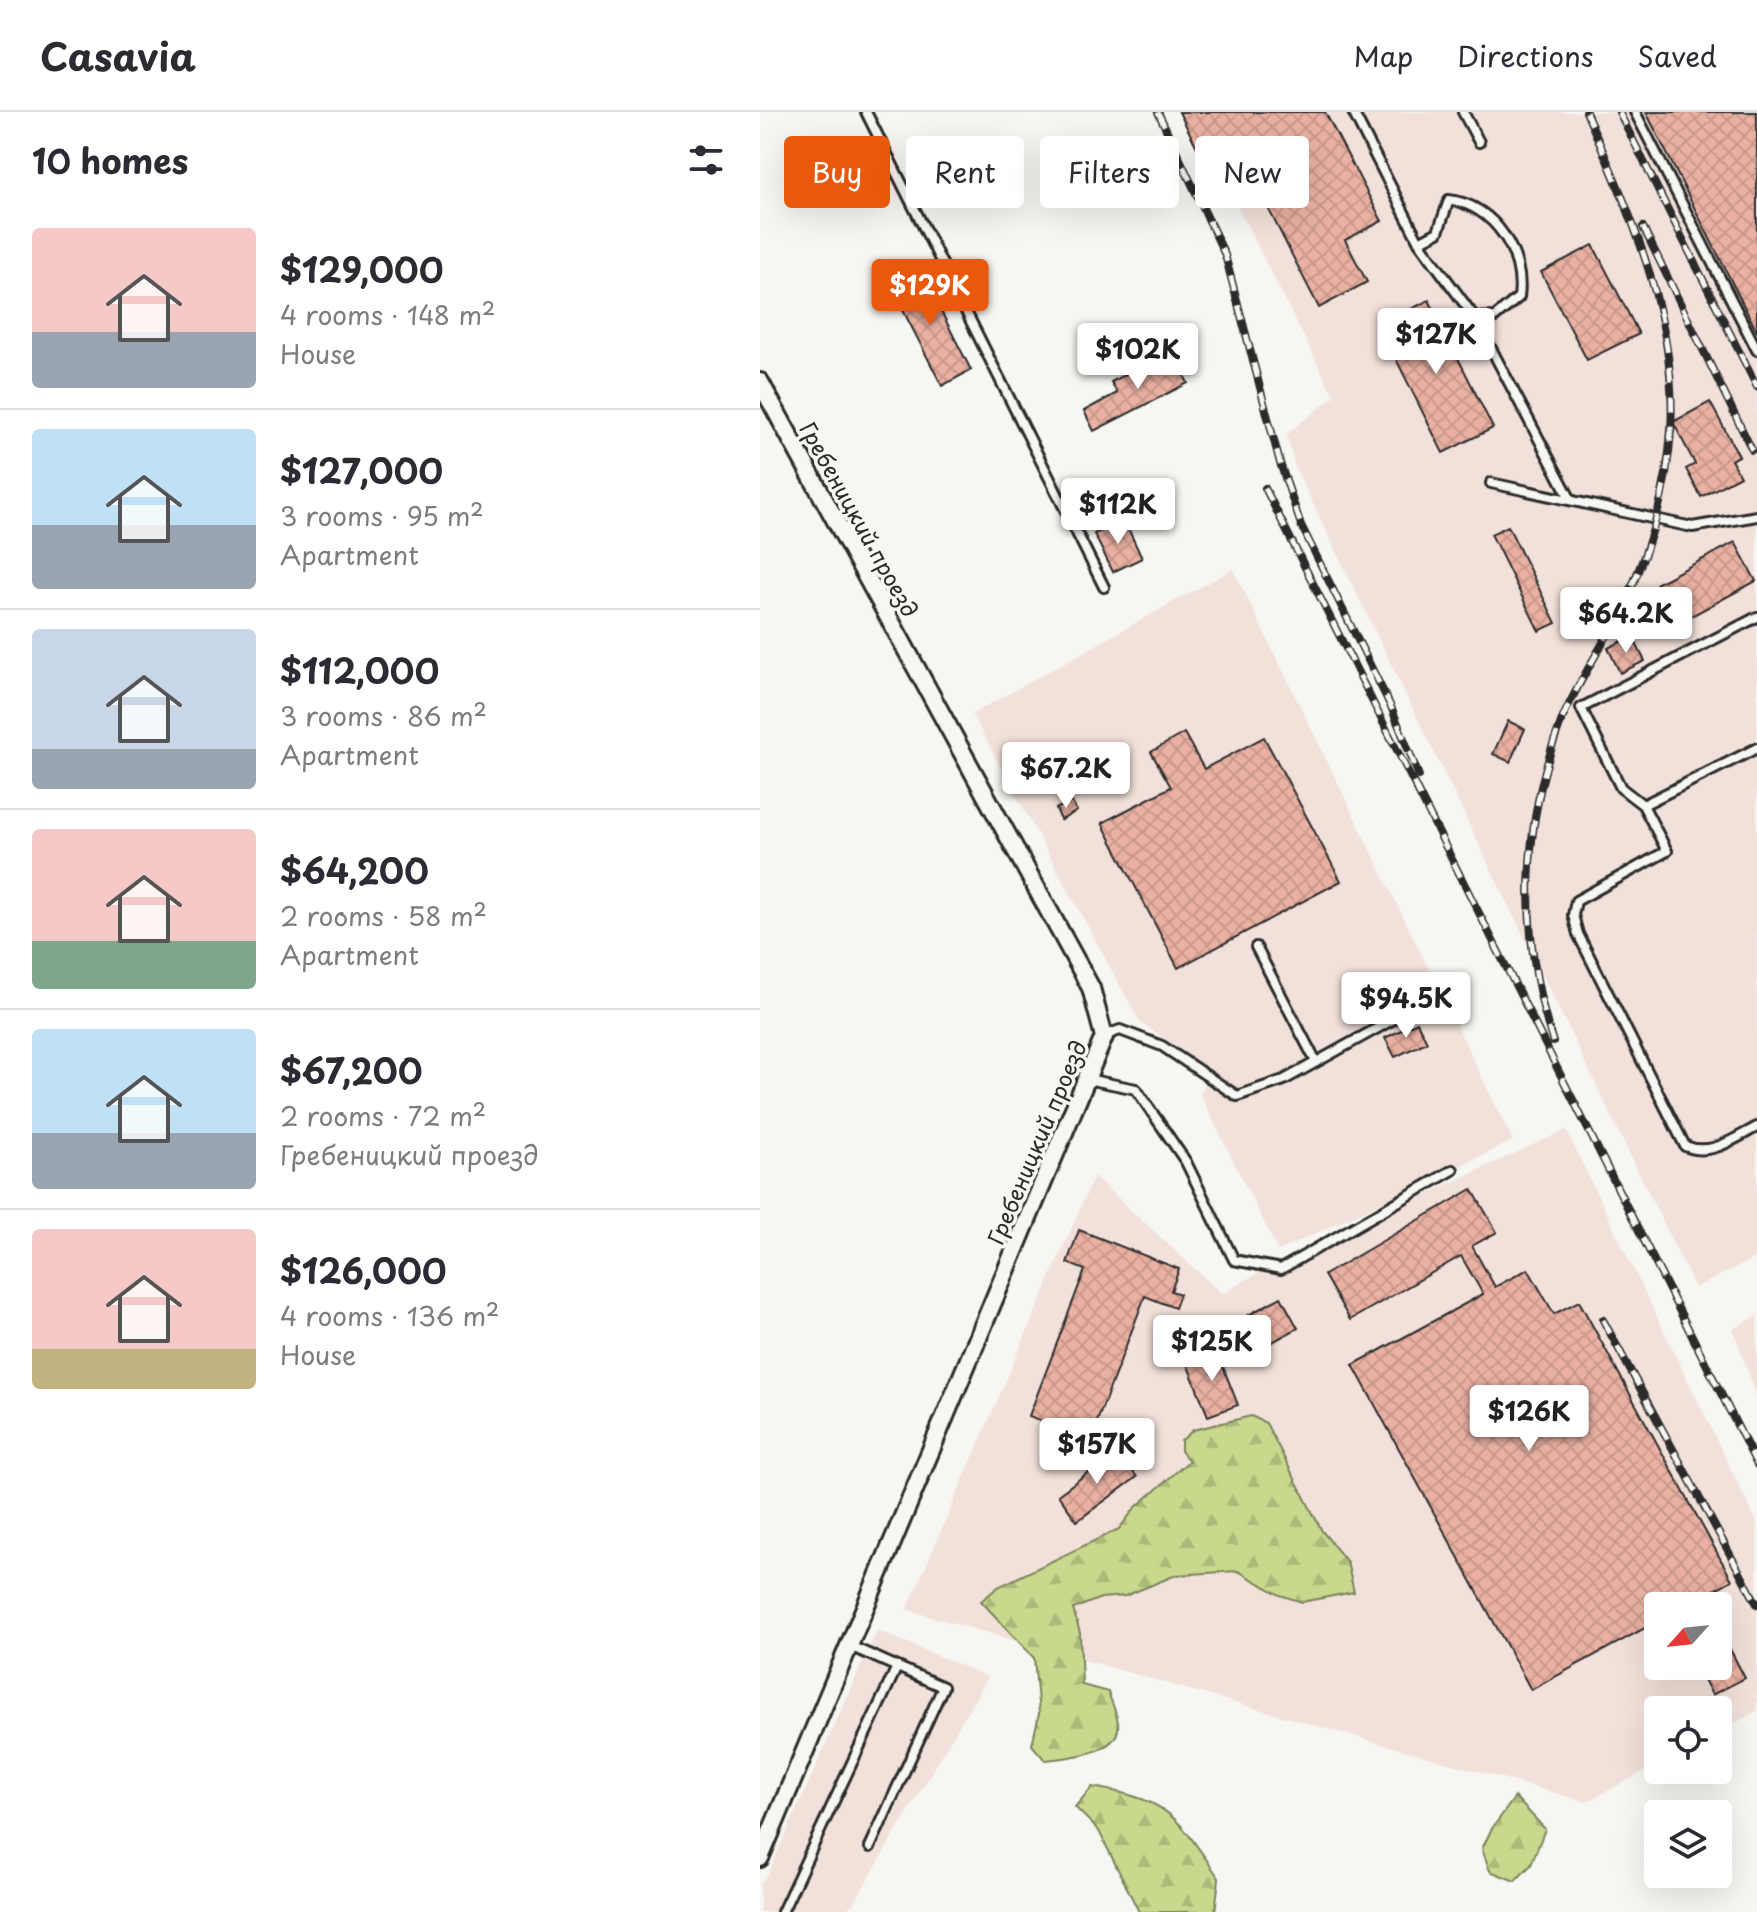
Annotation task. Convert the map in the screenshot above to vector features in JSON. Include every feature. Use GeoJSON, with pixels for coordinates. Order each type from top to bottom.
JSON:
{"type":"FeatureCollection","features":[{"type":"Feature","properties":{"kind":"street","name":"Гребеницкий проезд"},"geometry":{"type":"LineString","coordinates":[[760,382],[1091,988],[1104,1037],[760,1858]]}},
{"type":"Feature","properties":{"kind":"lane"},"geometry":{"type":"LineString","coordinates":[[866,112],[1104,587]]}},
{"type":"Feature","properties":{"kind":"lane"},"geometry":{"type":"LineString","coordinates":[[1353,112],[1419,242],[1475,318],[1571,500]]}},
{"type":"Feature","properties":{"kind":"lane"},"geometry":{"type":"LineString","coordinates":[[1463,112],[1479,142]]}},
{"type":"Feature","properties":{"kind":"lane"},"geometry":{"type":"LineString","coordinates":[[1635,112],[1757,350]]}},
{"type":"Feature","properties":{"kind":"lane"},"geometry":{"type":"LineString","coordinates":[[1419,242],[1438,232],[1449,200],[1466,202],[1504,234],[1522,277],[1519,297],[1495,317],[1475,318]]}},
{"type":"Feature","properties":{"kind":"lane"},"geometry":{"type":"LineString","coordinates":[[1491,483],[1692,527],[1757,517]]}},
{"type":"Feature","properties":{"kind":"lane"},"geometry":{"type":"LineString","coordinates":[[1757,617],[1581,708],[1621,788],[1643,805],[1667,851],[1576,901],[1573,915],[1578,934],[1685,1146],[1699,1152],[1712,1150],[1757,1127]]}},
{"type":"Feature","properties":{"kind":"lane"},"geometry":{"type":"LineString","coordinates":[[1643,805],[1757,748]]}},
{"type":"Feature","properties":{"kind":"lane"},"geometry":{"type":"LineString","coordinates":[[1256,947],[1316,1062]]}},
{"type":"Feature","properties":{"kind":"lane"},"geometry":{"type":"LineString","coordinates":[[1104,1037],[1120,1030],[1162,1046],[1237,1096],[1284,1080],[1412,1009]]}},
{"type":"Feature","properties":{"kind":"lane"},"geometry":{"type":"LineString","coordinates":[[1086,1079],[1136,1089],[1186,1162],[1234,1260],[1281,1269],[1453,1170]]}},
{"type":"Feature","properties":{"kind":"lane"},"geometry":{"type":"LineString","coordinates":[[849,1645],[896,1669],[943,1687],[870,1847]]}},
{"type":"Feature","properties":{"kind":"lane"},"geometry":{"type":"LineString","coordinates":[[782,1912],[896,1669]]}},
{"type":"Feature","properties":{"kind":"shaded area"},"geometry":{"type":"Polygon","coordinates":[[[1189,112],[1757,112],[1757,1257],[1695,1288],[1295,467],[1287,434],[1334,396],[1238,208],[1309,208],[1309,136],[1201,136],[1189,112]]]}},
{"type":"Feature","properties":{"kind":"shaded area"},"geometry":{"type":"Polygon","coordinates":[[[1233,569],[1513,1141],[1278,1251],[1200,1094],[1211,1071],[1140,1022],[972,714],[1233,569]]]}},
{"type":"Feature","properties":{"kind":"shaded area"},"geometry":{"type":"Polygon","coordinates":[[[1566,1130],[1757,1523],[1757,1711],[1732,1724],[1732,1696],[1644,1696],[1644,1771],[1587,1802],[907,1610],[1094,1176],[1222,1294],[1277,1262],[1566,1130]]]}},
{"type":"Feature","properties":{"kind":"shaded area"},"geometry":{"type":"Polygon","coordinates":[[[1757,1316],[1757,1397],[1733,1329],[1757,1316]]]}},
{"type":"Feature","properties":{"kind":"shaded area"},"geometry":{"type":"Polygon","coordinates":[[[877,1630],[988,1677],[854,1903],[843,1912],[760,1912],[760,1884],[768,1874],[877,1630]]]}},
{"type":"Feature","properties":{"kind":"green space"},"geometry":{"type":"Polygon","coordinates":[[[1251,1416],[1266,1423],[1322,1531],[1347,1562],[1354,1592],[1302,1602],[1280,1595],[1238,1571],[1176,1575],[1125,1596],[1101,1598],[1073,1609],[1080,1633],[1082,1685],[1108,1692],[1118,1723],[1117,1733],[1102,1748],[1045,1760],[1032,1745],[1039,1714],[1034,1658],[981,1601],[998,1587],[1119,1529],[1135,1508],[1189,1461],[1181,1451],[1181,1441],[1193,1430],[1251,1416]]]}},
{"type":"Feature","properties":{"kind":"green space"},"geometry":{"type":"Polygon","coordinates":[[[1092,1787],[1156,1805],[1181,1825],[1219,1878],[1215,1912],[1139,1912],[1099,1831],[1075,1807],[1092,1787]]]}},
{"type":"Feature","properties":{"kind":"green space"},"geometry":{"type":"Polygon","coordinates":[[[1515,1797],[1545,1829],[1531,1865],[1515,1881],[1490,1871],[1482,1849],[1491,1830],[1515,1797]]]}},
{"type":"Feature","properties":{"kind":"building"},"geometry":{"type":"Polygon","coordinates":[[[1179,112],[1325,112],[1382,221],[1345,240],[1367,282],[1319,308],[1268,208],[1309,208],[1309,136],[1195,136],[1195,143],[1179,112]]]}},
{"type":"Feature","properties":{"kind":"building"},"geometry":{"type":"Polygon","coordinates":[[[1646,112],[1757,112],[1757,332],[1646,112]]]}},
{"type":"Feature","properties":{"kind":"building"},"geometry":{"type":"Polygon","coordinates":[[[1593,245],[1639,334],[1587,360],[1541,272],[1593,245]]]}},
{"type":"Feature","properties":{"kind":"building"},"geometry":{"type":"Polygon","coordinates":[[[919,268],[971,370],[942,386],[889,283],[919,268]]]}},
{"type":"Feature","properties":{"kind":"building"},"geometry":{"type":"Polygon","coordinates":[[[1429,300],[1493,428],[1443,453],[1379,325],[1429,300]]]}},
{"type":"Feature","properties":{"kind":"building"},"geometry":{"type":"Polygon","coordinates":[[[1166,353],[1171,363],[1176,360],[1188,383],[1094,431],[1084,411],[1117,393],[1111,382],[1166,353]]]}},
{"type":"Feature","properties":{"kind":"building"},"geometry":{"type":"Polygon","coordinates":[[[1710,402],[1739,456],[1731,460],[1740,476],[1701,497],[1686,469],[1695,464],[1673,422],[1710,402]]]}},
{"type":"Feature","properties":{"kind":"building"},"geometry":{"type":"Polygon","coordinates":[[[1124,520],[1142,558],[1113,572],[1094,534],[1124,520]]]}},
{"type":"Feature","properties":{"kind":"building"},"geometry":{"type":"Polygon","coordinates":[[[1508,526],[1556,623],[1539,631],[1491,534],[1508,526]]]}},
{"type":"Feature","properties":{"kind":"building"},"geometry":{"type":"Polygon","coordinates":[[[1735,542],[1756,581],[1677,624],[1656,584],[1735,542]]]}},
{"type":"Feature","properties":{"kind":"building"},"geometry":{"type":"Polygon","coordinates":[[[1632,636],[1645,661],[1620,673],[1608,648],[1632,636]]]}},
{"type":"Feature","properties":{"kind":"building"},"geometry":{"type":"Polygon","coordinates":[[[1508,721],[1525,729],[1510,762],[1493,754],[1508,721]]]}},
{"type":"Feature","properties":{"kind":"building"},"geometry":{"type":"Polygon","coordinates":[[[1184,733],[1204,769],[1264,737],[1341,881],[1178,968],[1102,823],[1171,787],[1151,752],[1184,733]]]}},
{"type":"Feature","properties":{"kind":"building"},"geometry":{"type":"Polygon","coordinates":[[[1071,801],[1077,811],[1061,820],[1056,809],[1071,801]]]}},
{"type":"Feature","properties":{"kind":"building"},"geometry":{"type":"Polygon","coordinates":[[[1417,1022],[1427,1042],[1395,1057],[1385,1038],[1417,1022]]]}},
{"type":"Feature","properties":{"kind":"building"},"geometry":{"type":"Polygon","coordinates":[[[1472,1189],[1497,1232],[1472,1246],[1495,1287],[1528,1269],[1554,1314],[1579,1301],[1732,1580],[1710,1592],[1644,1592],[1644,1629],[1531,1690],[1353,1365],[1483,1294],[1461,1256],[1350,1320],[1324,1275],[1472,1189]]]}},
{"type":"Feature","properties":{"kind":"building"},"geometry":{"type":"Polygon","coordinates":[[[1079,1230],[1179,1269],[1171,1291],[1180,1294],[1175,1308],[1145,1296],[1090,1440],[1029,1416],[1085,1270],[1067,1263],[1079,1230]]]}},
{"type":"Feature","properties":{"kind":"building"},"geometry":{"type":"Polygon","coordinates":[[[1281,1297],[1298,1328],[1250,1354],[1234,1323],[1281,1297]]]}},
{"type":"Feature","properties":{"kind":"building"},"geometry":{"type":"Polygon","coordinates":[[[1216,1349],[1238,1405],[1208,1416],[1186,1361],[1216,1349]]]}},
{"type":"Feature","properties":{"kind":"building"},"geometry":{"type":"Polygon","coordinates":[[[1117,1451],[1137,1477],[1077,1521],[1058,1495],[1117,1451]]]}},
{"type":"Feature","properties":{"kind":"building"},"geometry":{"type":"Polygon","coordinates":[[[1732,1653],[1745,1678],[1712,1695],[1704,1680],[1732,1680],[1732,1653]]]}},
{"type":"Feature","properties":{"kind":"railway"},"geometry":{"type":"LineString","coordinates":[[1158,112],[1225,255],[1280,463],[1301,525],[1392,709],[1419,776]]}},
{"type":"Feature","properties":{"kind":"railway"},"geometry":{"type":"LineString","coordinates":[[1553,1042],[1534,963],[1530,922],[1529,882],[1538,801],[1561,722],[1621,610],[1648,545],[1661,500],[1671,430],[1671,389],[1659,307],[1634,227],[1586,112]]}},
{"type":"Feature","properties":{"kind":"railway"},"geometry":{"type":"LineString","coordinates":[[1619,112],[1757,387]]}},
{"type":"Feature","properties":{"kind":"railway"},"geometry":{"type":"LineString","coordinates":[[1643,227],[1752,450]]}},
{"type":"Feature","properties":{"kind":"railway"},"geometry":{"type":"LineString","coordinates":[[1265,488],[1757,1465]]}},
{"type":"Feature","properties":{"kind":"railway"},"geometry":{"type":"LineString","coordinates":[[1603,1320],[1757,1604]]}}]}
